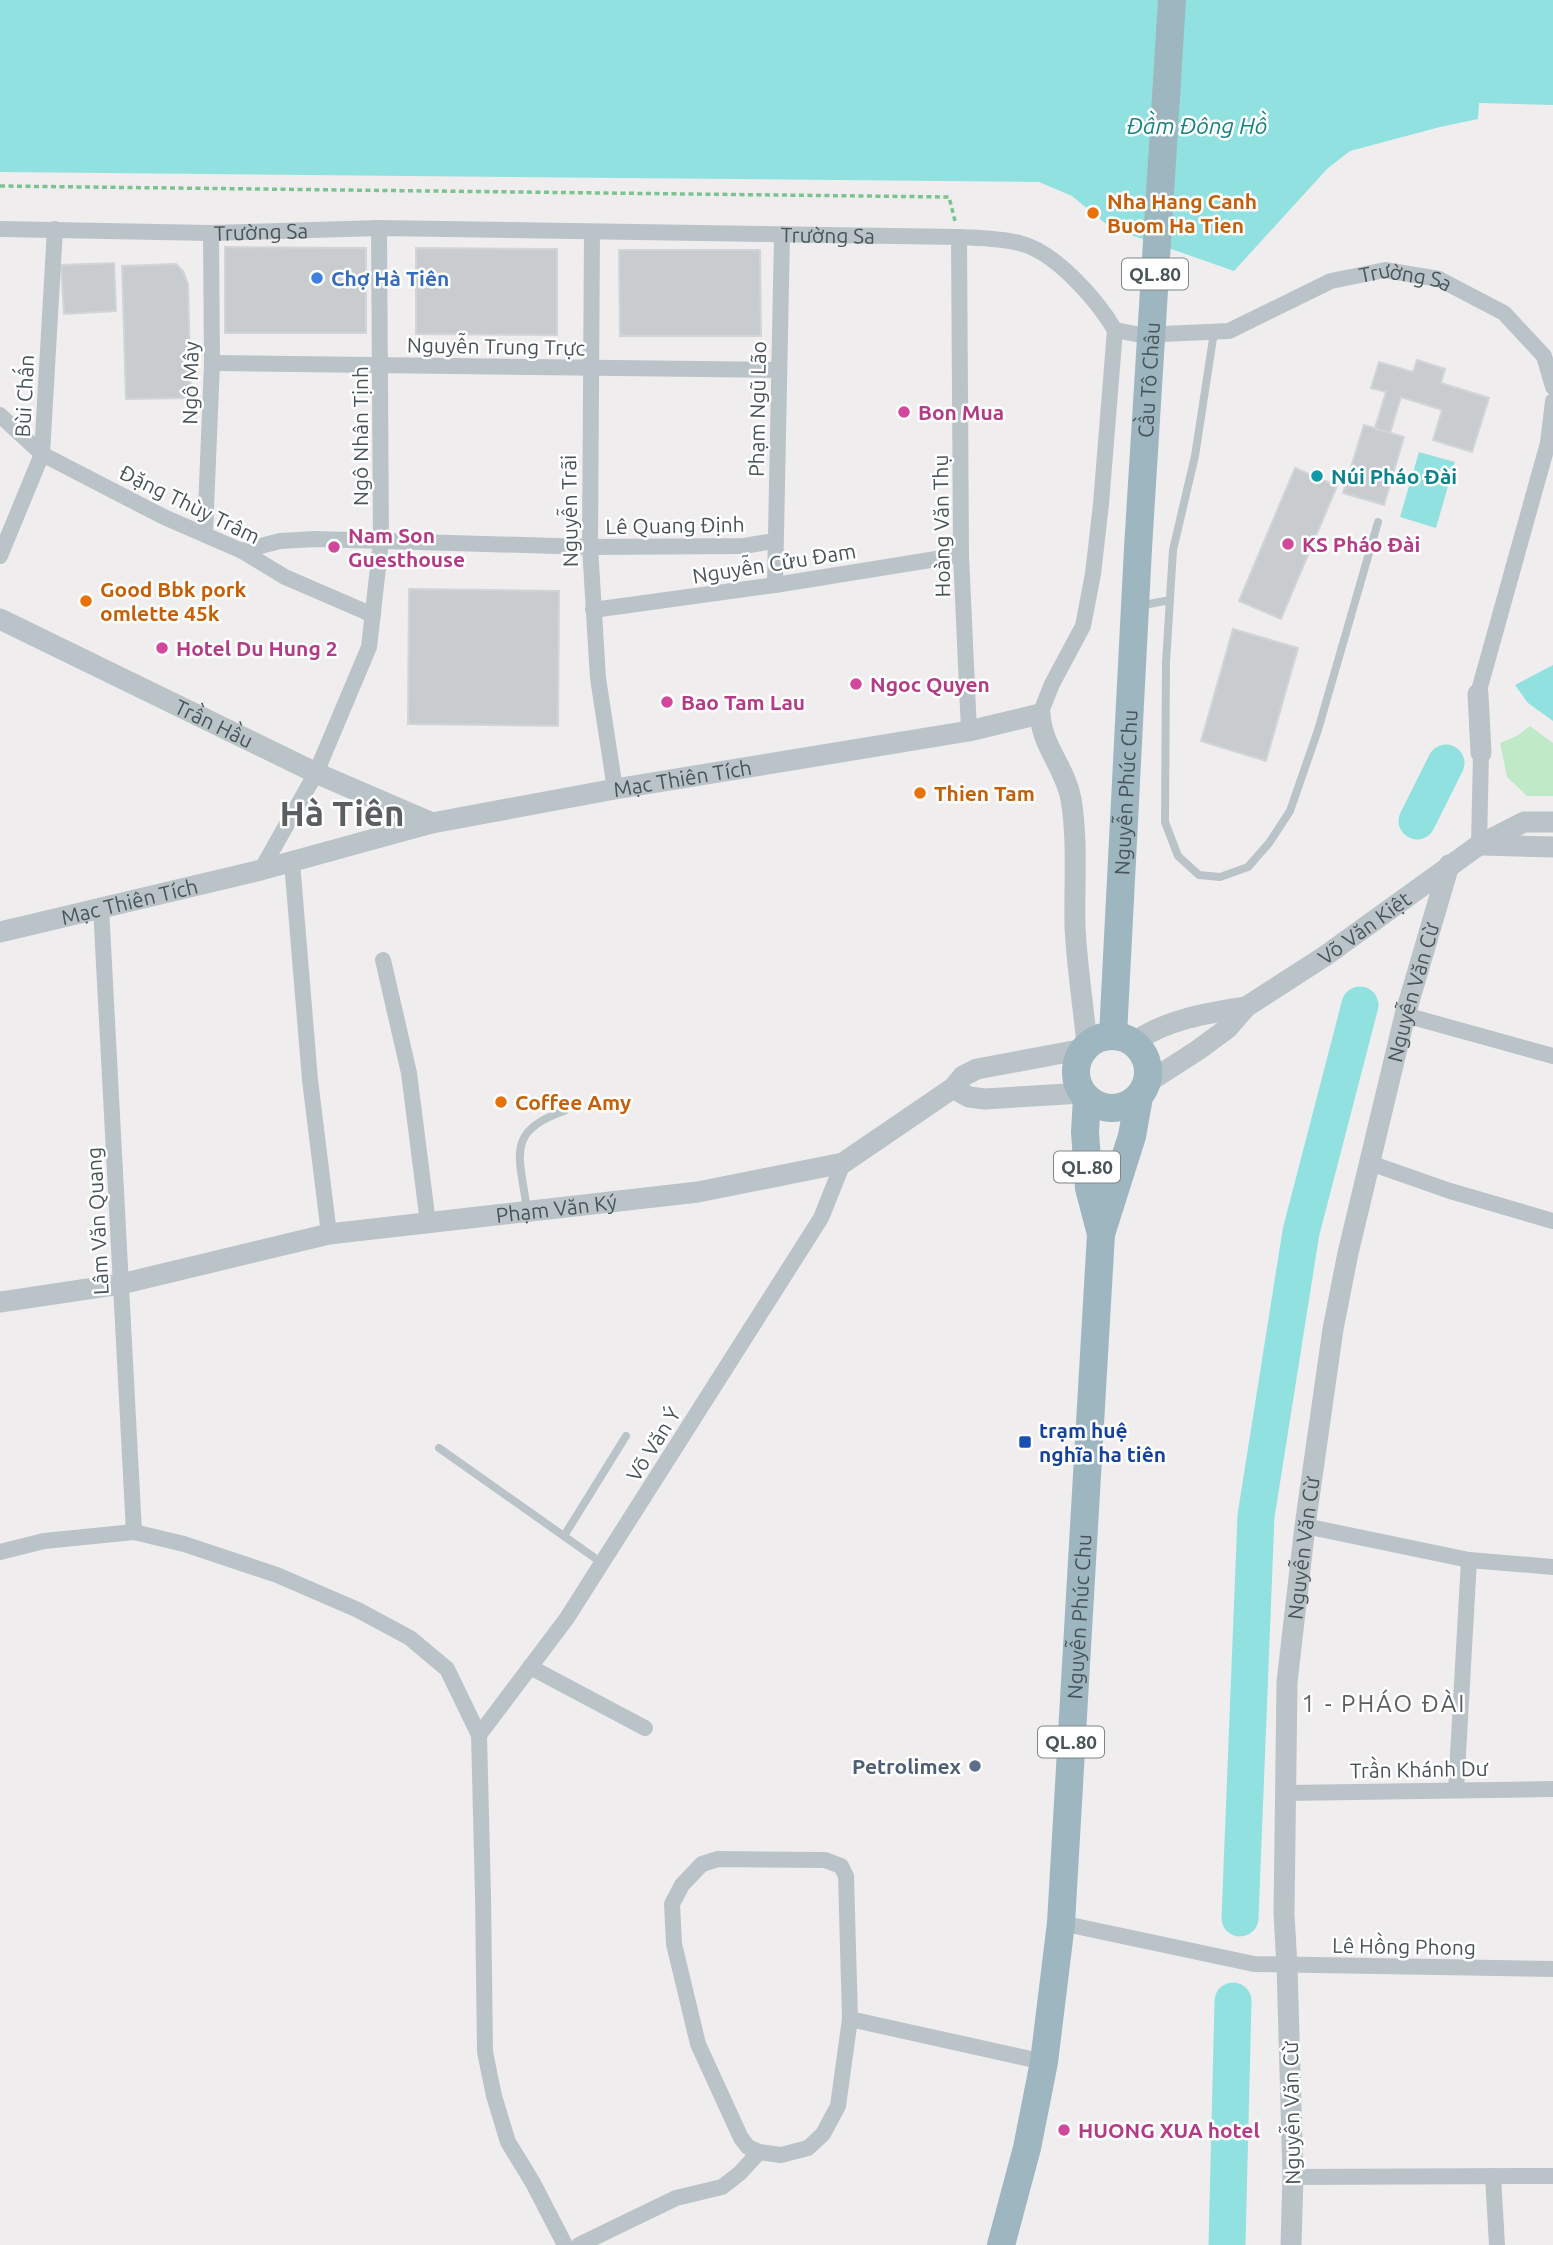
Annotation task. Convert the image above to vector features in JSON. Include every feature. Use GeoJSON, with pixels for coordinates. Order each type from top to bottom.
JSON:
{"type":"FeatureCollection","features":[{"type":"Feature","properties":{"kind":"highway","name":"Cầu Tô Châu"},"geometry":{"type":"LineString","coordinates":[[1138,548],[1172,0]]}},
{"type":"Feature","properties":{"kind":"highway","name":"Nguyễn Phúc Chu"},"geometry":{"type":"LineString","coordinates":[[1105,1043],[1138,548]]}},
{"type":"Feature","properties":{"kind":"highway"},"geometry":{"type":"LineString","coordinates":[[1105,1043],[1146,1058],[1143,1090],[1119,1108],[1097,1105],[1085,1096],[1077,1083],[1075,1071],[1078,1059],[1105,1043]]}},
{"type":"Feature","properties":{"kind":"highway","name":"Nguyễn Phúc Chu"},"geometry":{"type":"LineString","coordinates":[[1000,2245],[1027,2148],[1044,2062],[1061,1923],[1101,1234],[1132,1136],[1143,1090]]}},
{"type":"Feature","properties":{"kind":"highway","name":"Nguyễn Phúc Chu"},"geometry":{"type":"LineString","coordinates":[[1085,1096],[1089,1188],[1101,1234]]}},
{"type":"Feature","properties":{"kind":"street","name":"Trường Sa"},"geometry":{"type":"LineString","coordinates":[[0,229],[211,233],[379,228],[959,237],[1021,243],[1049,256],[1104,311],[1115,330],[1141,335],[1229,331],[1331,281],[1385,270],[1439,279],[1504,313],[1544,356],[1553,387]]}},
{"type":"Feature","properties":{"kind":"street","name":"Ngô Nhân Tịnh"},"geometry":{"type":"LineString","coordinates":[[261,870],[316,773],[369,648],[381,541],[379,228]]}},
{"type":"Feature","properties":{"kind":"street","name":"Bùi Chấn"},"geometry":{"type":"LineString","coordinates":[[0,556],[42,454],[55,229]]}},
{"type":"Feature","properties":{"kind":"street","name":"Nguyễn Trãi"},"geometry":{"type":"LineString","coordinates":[[592,232],[590,547],[598,678],[615,789]]}},
{"type":"Feature","properties":{"kind":"street","name":"Ngô Mây"},"geometry":{"type":"LineString","coordinates":[[205,534],[212,363],[211,233]]}},
{"type":"Feature","properties":{"kind":"street","name":"Phạm Ngũ Lão"},"geometry":{"type":"LineString","coordinates":[[775,585],[782,234]]}},
{"type":"Feature","properties":{"kind":"street","name":"Hoàng Văn Thụ"},"geometry":{"type":"LineString","coordinates":[[959,237],[961,555],[969,731]]}},
{"type":"Feature","properties":{"kind":"street"},"geometry":{"type":"LineString","coordinates":[[1105,1043],[1078,966],[1071,799],[1064,774],[1042,733],[1040,714],[1052,684],[1083,626],[1100,516],[1115,330]]}},
{"type":"Feature","properties":{"kind":"street","name":"Nguyễn Trung Trực"},"geometry":{"type":"LineString","coordinates":[[212,363],[779,370]]}},
{"type":"Feature","properties":{"kind":"street"},"geometry":{"type":"LineString","coordinates":[[1553,401],[1548,443],[1478,694],[1481,753],[1479,845],[1553,847]]}},
{"type":"Feature","properties":{"kind":"street","name":"Đặng Thùy Trâm"},"geometry":{"type":"LineString","coordinates":[[0,415],[42,454],[164,517],[242,551],[285,577],[373,615]]}},
{"type":"Feature","properties":{"kind":"street","name":"Lê Quang Định"},"geometry":{"type":"LineString","coordinates":[[242,551],[280,541],[315,539],[590,547],[744,546],[774,541]]}},
{"type":"Feature","properties":{"kind":"street","name":"Nguyễn Cửu Đam"},"geometry":{"type":"LineString","coordinates":[[593,610],[775,585],[961,555]]}},
{"type":"Feature","properties":{"kind":"street","name":"Trần Hầu"},"geometry":{"type":"LineString","coordinates":[[0,619],[316,773],[432,823]]}},
{"type":"Feature","properties":{"kind":"street","name":"Mạc Thiên Tích"},"geometry":{"type":"LineString","coordinates":[[0,932],[261,870],[432,823],[615,789],[969,731],[1040,714]]}},
{"type":"Feature","properties":{"kind":"street","name":"Võ Văn Kiệt"},"geometry":{"type":"LineString","coordinates":[[1143,1090],[1218,1035],[1246,1007],[1325,956],[1479,845],[1524,822],[1553,822]]}},
{"type":"Feature","properties":{"kind":"street"},"geometry":{"type":"LineString","coordinates":[[292,862],[310,1080],[329,1234]]}},
{"type":"Feature","properties":{"kind":"street","name":"Nguyễn Văn Cừ"},"geometry":{"type":"LineString","coordinates":[[1291,2245],[1293,2177],[1283,1913],[1287,1682],[1305,1526],[1333,1329],[1348,1254],[1405,1015],[1449,865]]}},
{"type":"Feature","properties":{"kind":"street","name":"Lâm Văn Quang"},"geometry":{"type":"LineString","coordinates":[[101,907],[134,1532]]}},
{"type":"Feature","properties":{"kind":"street"},"geometry":{"type":"LineString","coordinates":[[383,960],[409,1073],[428,1223]]}},
{"type":"Feature","properties":{"kind":"street","name":"Võ Văn Kiệt"},"geometry":{"type":"LineString","coordinates":[[1105,1043],[1148,1033],[1202,1014],[1246,1007]]}},
{"type":"Feature","properties":{"kind":"street"},"geometry":{"type":"LineString","coordinates":[[1405,1015],[1553,1056]]}},
{"type":"Feature","properties":{"kind":"street","name":"Phạm Văn Ký"},"geometry":{"type":"LineString","coordinates":[[0,1302],[121,1284],[329,1234],[698,1192],[843,1163],[953,1088],[962,1076],[977,1069],[1105,1043]]}},
{"type":"Feature","properties":{"kind":"street"},"geometry":{"type":"LineString","coordinates":[[953,1088],[969,1097],[985,1100],[1085,1096]]}},
{"type":"Feature","properties":{"kind":"street","name":"Võ Văn Ý"},"geometry":{"type":"LineString","coordinates":[[479,1735],[568,1618],[821,1218],[843,1163]]}},
{"type":"Feature","properties":{"kind":"street"},"geometry":{"type":"LineString","coordinates":[[1370,1163],[1450,1191],[1553,1221]]}},
{"type":"Feature","properties":{"kind":"street"},"geometry":{"type":"LineString","coordinates":[[1305,1526],[1469,1560],[1553,1567]]}},
{"type":"Feature","properties":{"kind":"street"},"geometry":{"type":"LineString","coordinates":[[0,1552],[44,1541],[134,1532],[184,1544],[277,1575],[358,1610],[410,1638],[447,1668],[479,1735],[485,2052],[494,2096],[508,2142],[565,2245]]}},
{"type":"Feature","properties":{"kind":"street"},"geometry":{"type":"LineString","coordinates":[[1455,1790],[1469,1560]]}},
{"type":"Feature","properties":{"kind":"street"},"geometry":{"type":"LineString","coordinates":[[530,1667],[645,1728]]}},
{"type":"Feature","properties":{"kind":"street","name":"Trần Khánh Dư"},"geometry":{"type":"LineString","coordinates":[[1286,1793],[1553,1788]]}},
{"type":"Feature","properties":{"kind":"street"},"geometry":{"type":"LineString","coordinates":[[718,1859],[825,1860],[841,1866],[846,1876],[849,2019],[838,2106],[823,2134],[808,2148],[781,2155],[759,2152],[748,2147],[741,2138],[698,2044],[674,1944],[672,1904],[682,1885],[702,1864],[718,1859]]}},
{"type":"Feature","properties":{"kind":"street","name":"Lê Hồng Phong"},"geometry":{"type":"LineString","coordinates":[[1061,1923],[1254,1964],[1553,1969]]}},
{"type":"Feature","properties":{"kind":"street"},"geometry":{"type":"LineString","coordinates":[[849,2019],[1044,2062]]}},
{"type":"Feature","properties":{"kind":"street"},"geometry":{"type":"LineString","coordinates":[[579,2245],[676,2199],[722,2187],[740,2173],[759,2152]]}},
{"type":"Feature","properties":{"kind":"street"},"geometry":{"type":"LineString","coordinates":[[1493,2176],[1497,2245]]}},
{"type":"Feature","properties":{"kind":"street"},"geometry":{"type":"LineString","coordinates":[[1293,2177],[1553,2176]]}},
{"type":"Feature","properties":{"kind":"lane"},"geometry":{"type":"LineString","coordinates":[[1214,332],[1195,456],[1173,550],[1166,663],[1165,822],[1178,856],[1199,875],[1220,877],[1248,867],[1269,843],[1290,811],[1318,730],[1377,523]]}},
{"type":"Feature","properties":{"kind":"lane"},"geometry":{"type":"LineString","coordinates":[[1135,607],[1170,600]]}},
{"type":"Feature","properties":{"kind":"lane"},"geometry":{"type":"LineString","coordinates":[[527,1210],[520,1144],[526,1131],[541,1119],[564,1111]]}},
{"type":"Feature","properties":{"kind":"lane"},"geometry":{"type":"LineString","coordinates":[[564,1536],[625,1436]]}},
{"type":"Feature","properties":{"kind":"lane"},"geometry":{"type":"LineString","coordinates":[[439,1448],[602,1563]]}},
{"type":"Feature","properties":{"kind":"path"},"geometry":{"type":"LineString","coordinates":[[0,186],[949,197],[959,237]]}},
{"type":"Feature","properties":{"kind":"green space"},"geometry":{"type":"Polygon","coordinates":[[[1530,726],[1553,743],[1553,796],[1527,796],[1507,777],[1500,743],[1517,736],[1530,726]]]}},
{"type":"Feature","properties":{"kind":"water","name":"Đầm Đông Hồ"},"geometry":{"type":"Polygon","coordinates":[[[0,0],[1553,0],[1553,105],[1479,103],[1478,119],[1350,151],[1327,169],[1234,271],[1111,228],[1072,196],[1039,182],[0,172],[0,0]]]}},
{"type":"Feature","properties":{"kind":"water"},"geometry":{"type":"Polygon","coordinates":[[[1419,452],[1455,462],[1436,528],[1400,517],[1419,452]]]}},
{"type":"Feature","properties":{"kind":"water"},"geometry":{"type":"Polygon","coordinates":[[[1553,665],[1553,721],[1528,703],[1515,685],[1553,665]]]}},
{"type":"Feature","properties":{"kind":"building"},"geometry":{"type":"Polygon","coordinates":[[[225,247],[366,248],[366,333],[225,333],[225,247]]]}},
{"type":"Feature","properties":{"kind":"building"},"geometry":{"type":"Polygon","coordinates":[[[416,248],[557,249],[557,335],[416,334],[416,248]]]}},
{"type":"Feature","properties":{"kind":"building"},"geometry":{"type":"Polygon","coordinates":[[[619,250],[760,250],[761,336],[620,336],[619,250]]]}},
{"type":"Feature","properties":{"kind":"building"},"geometry":{"type":"Polygon","coordinates":[[[114,263],[116,311],[64,314],[61,265],[114,263]]]}},
{"type":"Feature","properties":{"kind":"building"},"geometry":{"type":"Polygon","coordinates":[[[176,264],[183,271],[188,284],[191,398],[126,399],[122,266],[176,264]]]}},
{"type":"Feature","properties":{"kind":"building"},"geometry":{"type":"Polygon","coordinates":[[[1417,360],[1445,369],[1441,383],[1489,398],[1472,452],[1433,440],[1442,410],[1401,397],[1390,433],[1375,428],[1386,392],[1371,388],[1379,362],[1413,372],[1417,360]]]}},
{"type":"Feature","properties":{"kind":"building"},"geometry":{"type":"Polygon","coordinates":[[[1364,425],[1404,437],[1384,505],[1343,493],[1364,425]]]}},
{"type":"Feature","properties":{"kind":"building","name":"KS Pháo Đài"},"geometry":{"type":"Polygon","coordinates":[[[1295,468],[1337,486],[1281,619],[1239,601],[1295,468]]]}},
{"type":"Feature","properties":{"kind":"building"},"geometry":{"type":"Polygon","coordinates":[[[409,589],[559,591],[558,726],[408,724],[409,589]]]}},
{"type":"Feature","properties":{"kind":"building"},"geometry":{"type":"Polygon","coordinates":[[[1233,629],[1298,648],[1266,761],[1201,741],[1233,629]]]}},
{"type":"Feature","properties":{"kind":"waterway"},"geometry":{"type":"LineString","coordinates":[[1417,821],[1446,763]]}},
{"type":"Feature","properties":{"kind":"waterway"},"geometry":{"type":"LineString","coordinates":[[1240,1918],[1256,1516],[1301,1232],[1360,1005]]}},
{"type":"Feature","properties":{"kind":"waterway"},"geometry":{"type":"LineString","coordinates":[[1227,2245],[1233,2001]]}},
{"type":"Feature","properties":{"kind":"place","name":"Nha Hang Canh Buom Ha Tien"},"geometry":{"type":"Point","coordinates":[1093,213]}},
{"type":"Feature","properties":{"kind":"place","name":"Chợ Hà Tiên"},"geometry":{"type":"Point","coordinates":[317,278]}},
{"type":"Feature","properties":{"kind":"place","name":"Bon Mua"},"geometry":{"type":"Point","coordinates":[904,412]}},
{"type":"Feature","properties":{"kind":"place","name":"Núi Pháo Đài"},"geometry":{"type":"Point","coordinates":[1317,476]}},
{"type":"Feature","properties":{"kind":"place","name":"KS Pháo Đài"},"geometry":{"type":"Point","coordinates":[1288,544]}},
{"type":"Feature","properties":{"kind":"place","name":"Nam Son Guesthouse"},"geometry":{"type":"Point","coordinates":[334,547]}},
{"type":"Feature","properties":{"kind":"place","name":"Good Bbk pork omlette 45k"},"geometry":{"type":"Point","coordinates":[86,601]}},
{"type":"Feature","properties":{"kind":"place","name":"Hotel Du Hung 2"},"geometry":{"type":"Point","coordinates":[162,648]}},
{"type":"Feature","properties":{"kind":"place","name":"Ngoc Quyen"},"geometry":{"type":"Point","coordinates":[856,684]}},
{"type":"Feature","properties":{"kind":"place","name":"Bao Tam Lau"},"geometry":{"type":"Point","coordinates":[667,702]}},
{"type":"Feature","properties":{"kind":"place","name":"Thien Tam"},"geometry":{"type":"Point","coordinates":[920,793]}},
{"type":"Feature","properties":{"kind":"place","name":"Coffee Amy"},"geometry":{"type":"Point","coordinates":[501,1102]}},
{"type":"Feature","properties":{"kind":"place","name":"trạm huệ nghĩa ha tiên"},"geometry":{"type":"Point","coordinates":[1025,1442]}},
{"type":"Feature","properties":{"kind":"place","name":"Petrolimex"},"geometry":{"type":"Point","coordinates":[975,1766]}},
{"type":"Feature","properties":{"kind":"place","name":"HUONG XUA hotel"},"geometry":{"type":"Point","coordinates":[1064,2130]}},
{"type":"Feature","properties":{"kind":"district","name":"Hà Tiên"},"geometry":{"type":"Point","coordinates":[342,813]}},
{"type":"Feature","properties":{"kind":"district","name":"1 - PHÁO ĐÀI"},"geometry":{"type":"Point","coordinates":[1384,1703]}}]}
